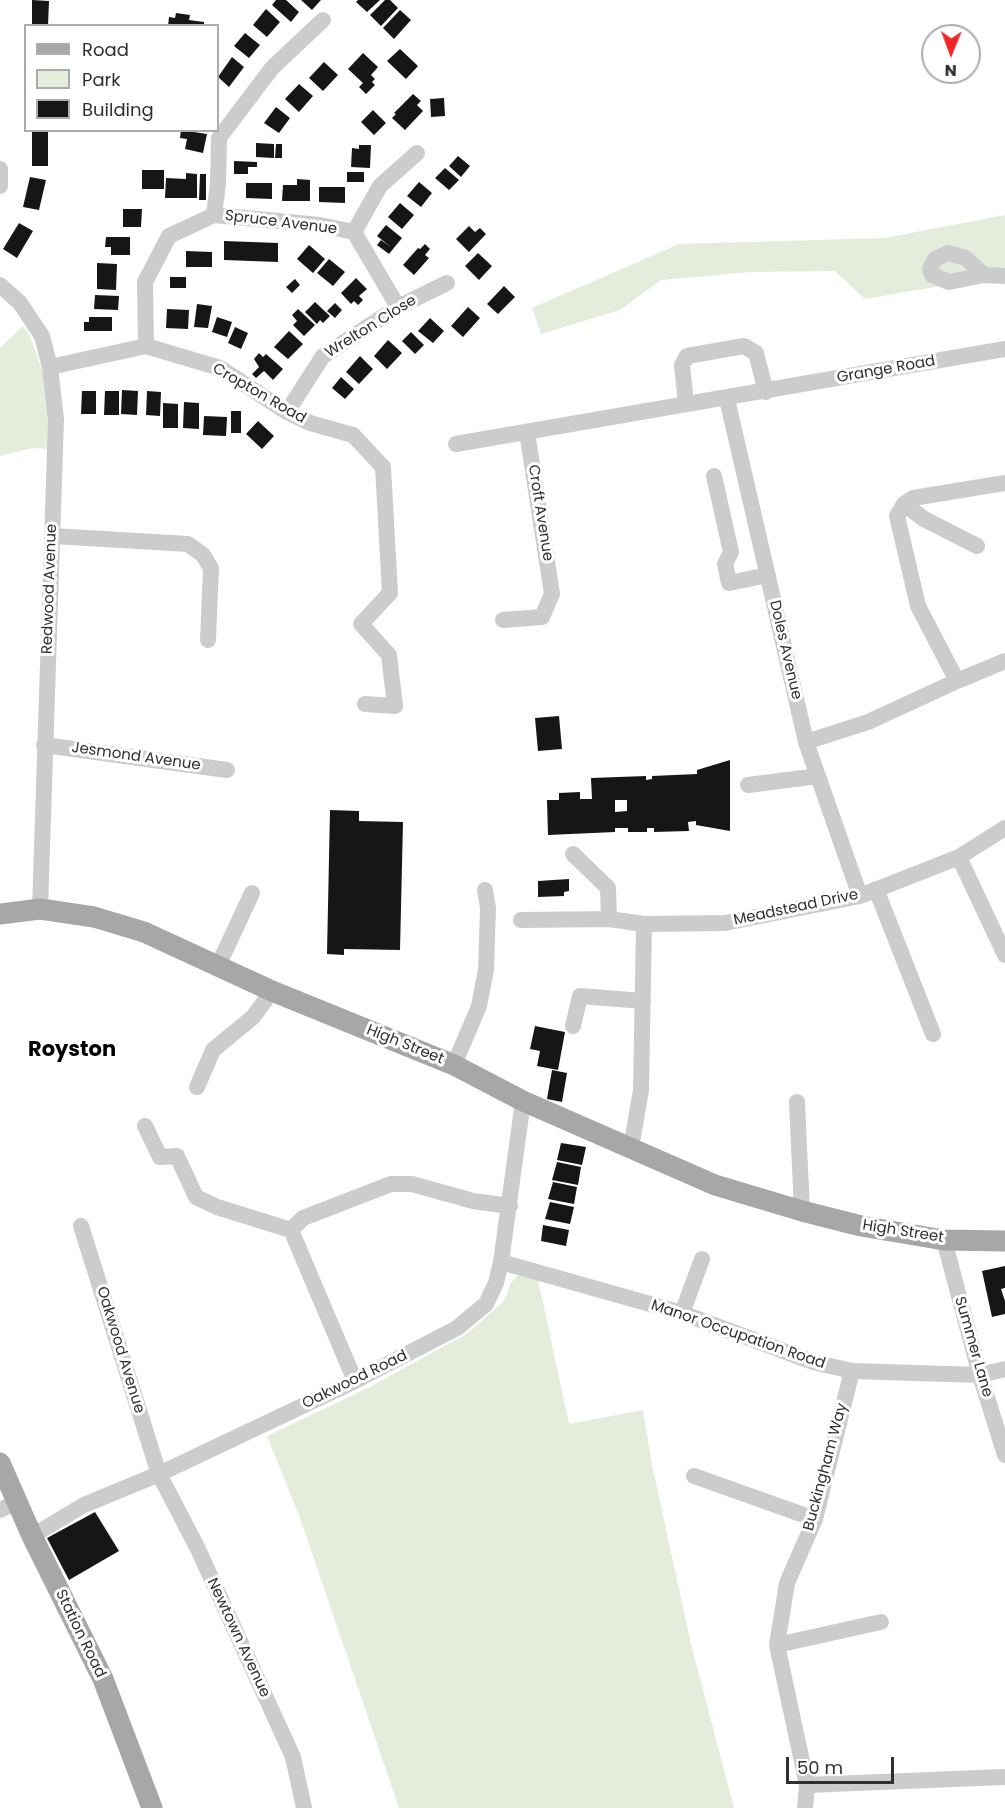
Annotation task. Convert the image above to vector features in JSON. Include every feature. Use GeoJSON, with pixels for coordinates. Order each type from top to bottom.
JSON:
{"type":"FeatureCollection","features":[{"type":"Feature","properties":{"kind":"main road","name":"High Street"},"geometry":{"type":"LineString","coordinates":[[0,914],[40,909],[93,917],[144,932],[272,991],[454,1065],[523,1101],[716,1185],[861,1226],[944,1240],[1005,1241]]}},
{"type":"Feature","properties":{"kind":"main road","name":"Station Road"},"geometry":{"type":"LineString","coordinates":[[0,1463],[9,1506],[32,1536],[103,1679],[149,1807]]}},
{"type":"Feature","properties":{"kind":"street"},"geometry":{"type":"LineString","coordinates":[[214,215],[218,184],[219,138],[272,68],[323,20]]}},
{"type":"Feature","properties":{"kind":"street"},"geometry":{"type":"LineString","coordinates":[[354,232],[380,186],[417,153]]}},
{"type":"Feature","properties":{"kind":"street"},"geometry":{"type":"LineString","coordinates":[[0,169],[0,186]]}},
{"type":"Feature","properties":{"kind":"street","name":"Spruce Avenue"},"geometry":{"type":"LineString","coordinates":[[146,346],[145,282],[169,236],[214,215],[320,225],[354,232],[398,307]]}},
{"type":"Feature","properties":{"kind":"street"},"geometry":{"type":"LineString","coordinates":[[984,275],[1005,276]]}},
{"type":"Feature","properties":{"kind":"street","name":"Wrelton Close"},"geometry":{"type":"LineString","coordinates":[[287,412],[323,356],[398,307],[447,283]]}},
{"type":"Feature","properties":{"kind":"street","name":"Redwood Avenue"},"geometry":{"type":"LineString","coordinates":[[0,285],[20,303],[42,336],[50,366],[56,419],[40,909]]}},
{"type":"Feature","properties":{"kind":"street","name":"Cropton Road"},"geometry":{"type":"LineString","coordinates":[[50,366],[146,346],[219,368],[287,412],[310,423],[353,435],[383,467],[390,593],[361,624],[389,655],[395,706],[365,704]]}},
{"type":"Feature","properties":{"kind":"street"},"geometry":{"type":"LineString","coordinates":[[686,404],[682,365],[687,356],[744,346],[756,353],[766,392]]}},
{"type":"Feature","properties":{"kind":"street","name":"Grange Road"},"geometry":{"type":"LineString","coordinates":[[456,444],[727,399],[1005,349]]}},
{"type":"Feature","properties":{"kind":"street","name":"Doles Avenue"},"geometry":{"type":"LineString","coordinates":[[727,399],[806,742],[860,896]]}},
{"type":"Feature","properties":{"kind":"street","name":"Croft Avenue"},"geometry":{"type":"LineString","coordinates":[[503,620],[542,617],[552,594],[527,432]]}},
{"type":"Feature","properties":{"kind":"street"},"geometry":{"type":"LineString","coordinates":[[714,476],[731,552],[725,564],[729,583],[768,575]]}},
{"type":"Feature","properties":{"kind":"street"},"geometry":{"type":"LineString","coordinates":[[957,681],[918,606],[897,516],[904,504],[913,498],[1005,483]]}},
{"type":"Feature","properties":{"kind":"street"},"geometry":{"type":"LineString","coordinates":[[904,504],[924,519],[977,546]]}},
{"type":"Feature","properties":{"kind":"street"},"geometry":{"type":"LineString","coordinates":[[53,536],[188,544],[203,555],[212,568],[208,640]]}},
{"type":"Feature","properties":{"kind":"street"},"geometry":{"type":"LineString","coordinates":[[806,742],[868,722],[1005,661]]}},
{"type":"Feature","properties":{"kind":"street","name":"Jesmond Avenue"},"geometry":{"type":"LineString","coordinates":[[44,745],[227,770]]}},
{"type":"Feature","properties":{"kind":"street"},"geometry":{"type":"LineString","coordinates":[[748,785],[818,776]]}},
{"type":"Feature","properties":{"kind":"street","name":"Meadstead Drive"},"geometry":{"type":"LineString","coordinates":[[521,920],[609,919],[644,924],[726,923],[860,896],[958,857],[1005,828]]}},
{"type":"Feature","properties":{"kind":"street"},"geometry":{"type":"LineString","coordinates":[[573,854],[608,888],[609,919]]}},
{"type":"Feature","properties":{"kind":"street"},"geometry":{"type":"LineString","coordinates":[[958,857],[1005,955]]}},
{"type":"Feature","properties":{"kind":"street"},"geometry":{"type":"LineString","coordinates":[[876,889],[933,1034]]}},
{"type":"Feature","properties":{"kind":"street"},"geometry":{"type":"LineString","coordinates":[[454,1065],[478,1006],[486,970],[488,908],[485,890]]}},
{"type":"Feature","properties":{"kind":"street"},"geometry":{"type":"LineString","coordinates":[[218,966],[252,893]]}},
{"type":"Feature","properties":{"kind":"street"},"geometry":{"type":"LineString","coordinates":[[631,1148],[641,1089],[644,924]]}},
{"type":"Feature","properties":{"kind":"street"},"geometry":{"type":"LineString","coordinates":[[197,1087],[213,1050],[253,1017],[272,991]]}},
{"type":"Feature","properties":{"kind":"street"},"geometry":{"type":"LineString","coordinates":[[573,1026],[580,996],[643,1001]]}},
{"type":"Feature","properties":{"kind":"street","name":"Oakwood Road"},"geometry":{"type":"LineString","coordinates":[[32,1536],[84,1505],[159,1474],[355,1381],[457,1328],[486,1304],[496,1283],[501,1262],[523,1101]]}},
{"type":"Feature","properties":{"kind":"street"},"geometry":{"type":"LineString","coordinates":[[797,1102],[802,1211]]}},
{"type":"Feature","properties":{"kind":"street"},"geometry":{"type":"LineString","coordinates":[[145,1126],[160,1157],[177,1156],[196,1197],[217,1207],[291,1230],[355,1381]]}},
{"type":"Feature","properties":{"kind":"street"},"geometry":{"type":"LineString","coordinates":[[291,1230],[303,1218],[392,1184],[412,1184],[472,1201],[510,1206]]}},
{"type":"Feature","properties":{"kind":"street","name":"Oakwood Avenue"},"geometry":{"type":"LineString","coordinates":[[81,1226],[159,1474]]}},
{"type":"Feature","properties":{"kind":"street","name":"Summer Lane"},"geometry":{"type":"LineString","coordinates":[[944,1240],[980,1375],[1005,1455]]}},
{"type":"Feature","properties":{"kind":"street"},"geometry":{"type":"LineString","coordinates":[[682,1313],[702,1259]]}},
{"type":"Feature","properties":{"kind":"street","name":"Manor Occupation Road"},"geometry":{"type":"LineString","coordinates":[[501,1262],[682,1313],[813,1362],[852,1371],[980,1375],[1005,1369]]}},
{"type":"Feature","properties":{"kind":"street","name":"Buckingham Way"},"geometry":{"type":"LineString","coordinates":[[805,1808],[807,1785],[777,1645],[787,1583],[815,1519],[852,1371]]}},
{"type":"Feature","properties":{"kind":"street","name":"Newtown Avenue"},"geometry":{"type":"LineString","coordinates":[[159,1474],[197,1547],[293,1757],[304,1808]]}},
{"type":"Feature","properties":{"kind":"street"},"geometry":{"type":"LineString","coordinates":[[694,1476],[815,1519]]}},
{"type":"Feature","properties":{"kind":"street"},"geometry":{"type":"LineString","coordinates":[[777,1645],[881,1622]]}},
{"type":"Feature","properties":{"kind":"street"},"geometry":{"type":"LineString","coordinates":[[807,1785],[1003,1777]]}},
{"type":"Feature","properties":{"kind":"green space"},"geometry":{"type":"Polygon","coordinates":[[[1005,215],[1005,275],[865,299],[835,271],[751,272],[661,280],[620,310],[541,334],[532,308],[679,244],[884,238],[1005,215]]]}},
{"type":"Feature","properties":{"kind":"green space"},"geometry":{"type":"Polygon","coordinates":[[[23,326],[29,334],[45,377],[52,450],[28,449],[0,456],[0,348],[23,326]]]}},
{"type":"Feature","properties":{"kind":"green space"},"geometry":{"type":"Polygon","coordinates":[[[518,1275],[538,1279],[569,1424],[643,1410],[652,1465],[691,1644],[734,1808],[399,1808],[300,1518],[267,1436],[370,1387],[468,1333],[504,1301],[511,1283],[518,1275]]]}},
{"type":"Feature","properties":{"kind":"building"},"geometry":{"type":"Polygon","coordinates":[[[32,0],[49,1],[48,24],[32,24],[32,0]]]}},
{"type":"Feature","properties":{"kind":"building"},"geometry":{"type":"Polygon","coordinates":[[[276,0],[286,0],[299,12],[291,22],[272,5],[276,0]]]}},
{"type":"Feature","properties":{"kind":"building"},"geometry":{"type":"Polygon","coordinates":[[[301,0],[321,0],[312,10],[301,0]]]}},
{"type":"Feature","properties":{"kind":"building"},"geometry":{"type":"Polygon","coordinates":[[[358,0],[380,0],[367,12],[356,2],[358,0]]]}},
{"type":"Feature","properties":{"kind":"building"},"geometry":{"type":"Polygon","coordinates":[[[385,0],[390,0],[398,8],[381,26],[370,15],[385,0]]]}},
{"type":"Feature","properties":{"kind":"building"},"geometry":{"type":"Polygon","coordinates":[[[266,9],[280,22],[267,37],[253,25],[266,9]]]}},
{"type":"Feature","properties":{"kind":"building"},"geometry":{"type":"Polygon","coordinates":[[[400,10],[411,20],[394,39],[383,28],[400,10]]]}},
{"type":"Feature","properties":{"kind":"building"},"geometry":{"type":"Polygon","coordinates":[[[176,13],[190,15],[189,20],[204,22],[204,24],[168,24],[169,17],[175,18],[176,13]]]}},
{"type":"Feature","properties":{"kind":"building"},"geometry":{"type":"Polygon","coordinates":[[[245,33],[260,45],[249,58],[234,46],[245,33]]]}},
{"type":"Feature","properties":{"kind":"building"},"geometry":{"type":"Polygon","coordinates":[[[400,49],[418,66],[406,79],[387,61],[400,49]]]}},
{"type":"Feature","properties":{"kind":"building"},"geometry":{"type":"Polygon","coordinates":[[[363,53],[378,67],[371,75],[375,79],[372,82],[375,85],[366,94],[359,87],[363,83],[348,69],[363,53]]]}},
{"type":"Feature","properties":{"kind":"building"},"geometry":{"type":"Polygon","coordinates":[[[232,57],[244,67],[229,87],[219,76],[232,57]]]}},
{"type":"Feature","properties":{"kind":"building"},"geometry":{"type":"Polygon","coordinates":[[[324,62],[338,75],[323,91],[309,78],[324,62]]]}},
{"type":"Feature","properties":{"kind":"building"},"geometry":{"type":"Polygon","coordinates":[[[299,84],[313,96],[299,112],[285,99],[299,84]]]}},
{"type":"Feature","properties":{"kind":"building"},"geometry":{"type":"Polygon","coordinates":[[[413,94],[421,101],[417,105],[423,111],[405,130],[392,118],[413,94]]]}},
{"type":"Feature","properties":{"kind":"building"},"geometry":{"type":"Polygon","coordinates":[[[444,98],[445,116],[431,117],[430,99],[444,98]]]}},
{"type":"Feature","properties":{"kind":"building"},"geometry":{"type":"Polygon","coordinates":[[[276,107],[290,118],[279,133],[264,123],[276,107]]]}},
{"type":"Feature","properties":{"kind":"building"},"geometry":{"type":"Polygon","coordinates":[[[373,110],[386,123],[374,135],[361,122],[373,110]]]}},
{"type":"Feature","properties":{"kind":"building"},"geometry":{"type":"Polygon","coordinates":[[[32,132],[48,132],[48,166],[32,166],[32,132]]]}},
{"type":"Feature","properties":{"kind":"building"},"geometry":{"type":"Polygon","coordinates":[[[181,132],[207,134],[203,153],[185,149],[187,139],[180,138],[181,132]]]}},
{"type":"Feature","properties":{"kind":"building"},"geometry":{"type":"Polygon","coordinates":[[[256,143],[274,144],[274,158],[256,157],[256,143]]]}},
{"type":"Feature","properties":{"kind":"building"},"geometry":{"type":"Polygon","coordinates":[[[276,144],[282,144],[282,158],[275,158],[276,144]]]}},
{"type":"Feature","properties":{"kind":"building"},"geometry":{"type":"Polygon","coordinates":[[[359,145],[371,145],[370,168],[351,167],[352,148],[359,149],[359,145]]]}},
{"type":"Feature","properties":{"kind":"building"},"geometry":{"type":"Polygon","coordinates":[[[458,156],[470,166],[461,177],[449,166],[458,156]]]}},
{"type":"Feature","properties":{"kind":"building"},"geometry":{"type":"Polygon","coordinates":[[[234,161],[257,162],[257,167],[248,167],[248,174],[234,174],[234,161]]]}},
{"type":"Feature","properties":{"kind":"building"},"geometry":{"type":"Polygon","coordinates":[[[445,168],[459,180],[449,190],[435,178],[445,168]]]}},
{"type":"Feature","properties":{"kind":"building"},"geometry":{"type":"Polygon","coordinates":[[[142,170],[164,170],[164,189],[142,189],[142,170]]]}},
{"type":"Feature","properties":{"kind":"building"},"geometry":{"type":"Polygon","coordinates":[[[347,172],[364,172],[364,182],[347,182],[347,172]]]}},
{"type":"Feature","properties":{"kind":"building"},"geometry":{"type":"Polygon","coordinates":[[[186,173],[197,174],[197,198],[165,198],[166,178],[186,179],[186,173]]]}},
{"type":"Feature","properties":{"kind":"building"},"geometry":{"type":"Polygon","coordinates":[[[200,174],[206,174],[206,200],[199,200],[200,174]]]}},
{"type":"Feature","properties":{"kind":"building"},"geometry":{"type":"Polygon","coordinates":[[[30,177],[46,180],[39,210],[23,207],[30,177]]]}},
{"type":"Feature","properties":{"kind":"building"},"geometry":{"type":"Polygon","coordinates":[[[297,179],[310,180],[310,201],[282,201],[283,185],[297,185],[297,179]]]}},
{"type":"Feature","properties":{"kind":"building"},"geometry":{"type":"Polygon","coordinates":[[[419,182],[432,193],[421,207],[407,196],[419,182]]]}},
{"type":"Feature","properties":{"kind":"building"},"geometry":{"type":"Polygon","coordinates":[[[246,183],[272,183],[272,199],[246,198],[246,183]]]}},
{"type":"Feature","properties":{"kind":"building"},"geometry":{"type":"Polygon","coordinates":[[[319,187],[345,187],[345,203],[319,202],[319,187]]]}},
{"type":"Feature","properties":{"kind":"building"},"geometry":{"type":"Polygon","coordinates":[[[400,203],[414,215],[402,229],[388,217],[400,203]]]}},
{"type":"Feature","properties":{"kind":"building"},"geometry":{"type":"Polygon","coordinates":[[[123,209],[142,209],[141,227],[123,227],[123,209]]]}},
{"type":"Feature","properties":{"kind":"building"},"geometry":{"type":"Polygon","coordinates":[[[19,223],[33,231],[17,258],[3,249],[19,223]]]}},
{"type":"Feature","properties":{"kind":"building"},"geometry":{"type":"Polygon","coordinates":[[[386,225],[402,238],[389,254],[377,245],[381,240],[391,247],[377,236],[386,225]]]}},
{"type":"Feature","properties":{"kind":"building"},"geometry":{"type":"Polygon","coordinates":[[[469,226],[475,232],[480,228],[486,234],[469,252],[456,239],[469,226]]]}},
{"type":"Feature","properties":{"kind":"building"},"geometry":{"type":"Polygon","coordinates":[[[106,237],[130,237],[130,255],[111,255],[111,247],[105,247],[106,237]]]}},
{"type":"Feature","properties":{"kind":"building"},"geometry":{"type":"Polygon","coordinates":[[[224,241],[278,243],[278,262],[224,260],[224,241]]]}},
{"type":"Feature","properties":{"kind":"building"},"geometry":{"type":"Polygon","coordinates":[[[425,244],[430,249],[425,255],[429,258],[414,275],[403,265],[418,248],[420,249],[425,244]]]}},
{"type":"Feature","properties":{"kind":"building"},"geometry":{"type":"Polygon","coordinates":[[[309,245],[325,259],[313,273],[297,259],[309,245]]]}},
{"type":"Feature","properties":{"kind":"building"},"geometry":{"type":"Polygon","coordinates":[[[186,251],[212,252],[212,267],[186,267],[186,251]]]}},
{"type":"Feature","properties":{"kind":"building"},"geometry":{"type":"Polygon","coordinates":[[[478,253],[492,266],[479,280],[465,266],[478,253]]]}},
{"type":"Feature","properties":{"kind":"building"},"geometry":{"type":"Polygon","coordinates":[[[329,259],[345,272],[333,286],[317,273],[329,259]]]}},
{"type":"Feature","properties":{"kind":"building"},"geometry":{"type":"Polygon","coordinates":[[[97,263],[117,264],[116,290],[97,289],[97,263]]]}},
{"type":"Feature","properties":{"kind":"building"},"geometry":{"type":"Polygon","coordinates":[[[170,277],[186,277],[186,288],[170,288],[170,277]]]}},
{"type":"Feature","properties":{"kind":"building"},"geometry":{"type":"Polygon","coordinates":[[[356,278],[367,289],[359,296],[363,300],[358,305],[354,301],[351,304],[341,293],[356,278]]]}},
{"type":"Feature","properties":{"kind":"building"},"geometry":{"type":"Polygon","coordinates":[[[295,279],[300,285],[292,293],[286,287],[295,279]]]}},
{"type":"Feature","properties":{"kind":"building"},"geometry":{"type":"Polygon","coordinates":[[[504,286],[515,297],[498,314],[487,304],[504,286]]]}},
{"type":"Feature","properties":{"kind":"building"},"geometry":{"type":"Polygon","coordinates":[[[95,295],[119,296],[118,310],[94,309],[95,295]]]}},
{"type":"Feature","properties":{"kind":"building"},"geometry":{"type":"Polygon","coordinates":[[[315,302],[330,316],[323,323],[320,320],[317,324],[305,312],[315,302]]]}},
{"type":"Feature","properties":{"kind":"building"},"geometry":{"type":"Polygon","coordinates":[[[335,303],[342,310],[335,318],[327,311],[335,303]]]}},
{"type":"Feature","properties":{"kind":"building"},"geometry":{"type":"Polygon","coordinates":[[[197,304],[212,306],[208,328],[194,327],[197,304]]]}},
{"type":"Feature","properties":{"kind":"building"},"geometry":{"type":"Polygon","coordinates":[[[468,307],[480,318],[463,337],[451,326],[468,307]]]}},
{"type":"Feature","properties":{"kind":"building"},"geometry":{"type":"Polygon","coordinates":[[[167,309],[189,310],[188,329],[166,328],[167,309]]]}},
{"type":"Feature","properties":{"kind":"building"},"geometry":{"type":"Polygon","coordinates":[[[298,309],[315,325],[304,336],[293,325],[297,321],[292,315],[298,309]]]}},
{"type":"Feature","properties":{"kind":"building"},"geometry":{"type":"Polygon","coordinates":[[[89,317],[112,317],[112,331],[84,331],[84,322],[89,322],[89,317]]]}},
{"type":"Feature","properties":{"kind":"building"},"geometry":{"type":"Polygon","coordinates":[[[217,317],[232,322],[227,337],[212,332],[217,317]]]}},
{"type":"Feature","properties":{"kind":"building"},"geometry":{"type":"Polygon","coordinates":[[[430,318],[444,331],[433,343],[418,331],[430,318]]]}},
{"type":"Feature","properties":{"kind":"building"},"geometry":{"type":"Polygon","coordinates":[[[235,327],[248,333],[241,349],[228,343],[235,327]]]}},
{"type":"Feature","properties":{"kind":"building"},"geometry":{"type":"Polygon","coordinates":[[[289,331],[303,344],[288,359],[274,347],[289,331]]]}},
{"type":"Feature","properties":{"kind":"building"},"geometry":{"type":"Polygon","coordinates":[[[411,332],[424,345],[415,354],[402,341],[411,332]]]}},
{"type":"Feature","properties":{"kind":"building"},"geometry":{"type":"Polygon","coordinates":[[[388,340],[402,353],[387,369],[374,356],[388,340]]]}},
{"type":"Feature","properties":{"kind":"building"},"geometry":{"type":"Polygon","coordinates":[[[259,353],[263,357],[266,354],[283,369],[273,380],[264,371],[256,378],[252,374],[259,367],[254,359],[259,353]]]}},
{"type":"Feature","properties":{"kind":"building"},"geometry":{"type":"Polygon","coordinates":[[[360,356],[373,369],[359,384],[346,372],[360,356]]]}},
{"type":"Feature","properties":{"kind":"building"},"geometry":{"type":"Polygon","coordinates":[[[341,377],[354,389],[345,399],[332,388],[341,377]]]}},
{"type":"Feature","properties":{"kind":"building"},"geometry":{"type":"Polygon","coordinates":[[[122,390],[138,391],[137,415],[121,414],[122,390]]]}},
{"type":"Feature","properties":{"kind":"building"},"geometry":{"type":"Polygon","coordinates":[[[82,391],[96,391],[96,414],[81,414],[82,391]]]}},
{"type":"Feature","properties":{"kind":"building"},"geometry":{"type":"Polygon","coordinates":[[[105,391],[119,391],[119,415],[104,415],[105,391]]]}},
{"type":"Feature","properties":{"kind":"building"},"geometry":{"type":"Polygon","coordinates":[[[147,391],[161,392],[160,416],[146,415],[147,391]]]}},
{"type":"Feature","properties":{"kind":"building"},"geometry":{"type":"Polygon","coordinates":[[[184,402],[199,403],[199,429],[183,428],[184,402]]]}},
{"type":"Feature","properties":{"kind":"building"},"geometry":{"type":"Polygon","coordinates":[[[163,403],[178,404],[178,428],[163,428],[163,403]]]}},
{"type":"Feature","properties":{"kind":"building"},"geometry":{"type":"Polygon","coordinates":[[[231,411],[241,411],[241,433],[231,433],[231,411]]]}},
{"type":"Feature","properties":{"kind":"building"},"geometry":{"type":"Polygon","coordinates":[[[204,416],[227,417],[226,436],[203,435],[204,416]]]}},
{"type":"Feature","properties":{"kind":"building"},"geometry":{"type":"Polygon","coordinates":[[[258,421],[274,436],[262,449],[246,434],[258,421]]]}},
{"type":"Feature","properties":{"kind":"building"},"geometry":{"type":"Polygon","coordinates":[[[559,716],[562,749],[538,751],[535,718],[559,716]]]}},
{"type":"Feature","properties":{"kind":"building"},"geometry":{"type":"Polygon","coordinates":[[[730,760],[730,831],[696,825],[696,821],[688,822],[689,831],[654,832],[654,828],[647,828],[647,832],[628,832],[628,828],[615,828],[615,832],[548,835],[547,800],[559,800],[559,793],[580,792],[580,799],[592,799],[591,778],[646,776],[646,780],[652,779],[652,776],[697,774],[697,770],[730,760]],[[615,800],[615,812],[627,811],[627,800],[615,800]]]}},
{"type":"Feature","properties":{"kind":"building"},"geometry":{"type":"Polygon","coordinates":[[[330,810],[359,811],[359,821],[403,822],[400,950],[344,949],[344,955],[327,954],[330,810]]]}},
{"type":"Feature","properties":{"kind":"building"},"geometry":{"type":"Polygon","coordinates":[[[569,879],[569,891],[564,892],[564,896],[538,897],[538,881],[569,879]]]}},
{"type":"Feature","properties":{"kind":"building"},"geometry":{"type":"Polygon","coordinates":[[[535,1026],[565,1032],[558,1070],[537,1066],[540,1051],[530,1049],[535,1026]]]}},
{"type":"Feature","properties":{"kind":"building"},"geometry":{"type":"Polygon","coordinates":[[[552,1070],[567,1073],[562,1102],[547,1099],[552,1070]]]}},
{"type":"Feature","properties":{"kind":"building"},"geometry":{"type":"Polygon","coordinates":[[[561,1143],[586,1147],[582,1165],[557,1160],[561,1143]]]}},
{"type":"Feature","properties":{"kind":"building"},"geometry":{"type":"Polygon","coordinates":[[[557,1162],[581,1167],[578,1185],[552,1180],[557,1162]]]}},
{"type":"Feature","properties":{"kind":"building"},"geometry":{"type":"Polygon","coordinates":[[[553,1182],[577,1187],[574,1204],[548,1199],[553,1182]]]}},
{"type":"Feature","properties":{"kind":"building"},"geometry":{"type":"Polygon","coordinates":[[[550,1202],[574,1207],[570,1224],[545,1219],[550,1202]]]}},
{"type":"Feature","properties":{"kind":"building"},"geometry":{"type":"Polygon","coordinates":[[[543,1225],[569,1230],[566,1246],[541,1241],[543,1225]]]}},
{"type":"Feature","properties":{"kind":"building"},"geometry":{"type":"Polygon","coordinates":[[[1005,1266],[1005,1288],[1001,1289],[1005,1301],[1005,1314],[992,1317],[982,1271],[1005,1266]]]}},
{"type":"Feature","properties":{"kind":"building"},"geometry":{"type":"Polygon","coordinates":[[[95,1512],[119,1551],[69,1580],[47,1538],[95,1512]]]}},
{"type":"Feature","properties":{"kind":"district","name":"Royston"},"geometry":{"type":"Point","coordinates":[72,1051]}}]}
